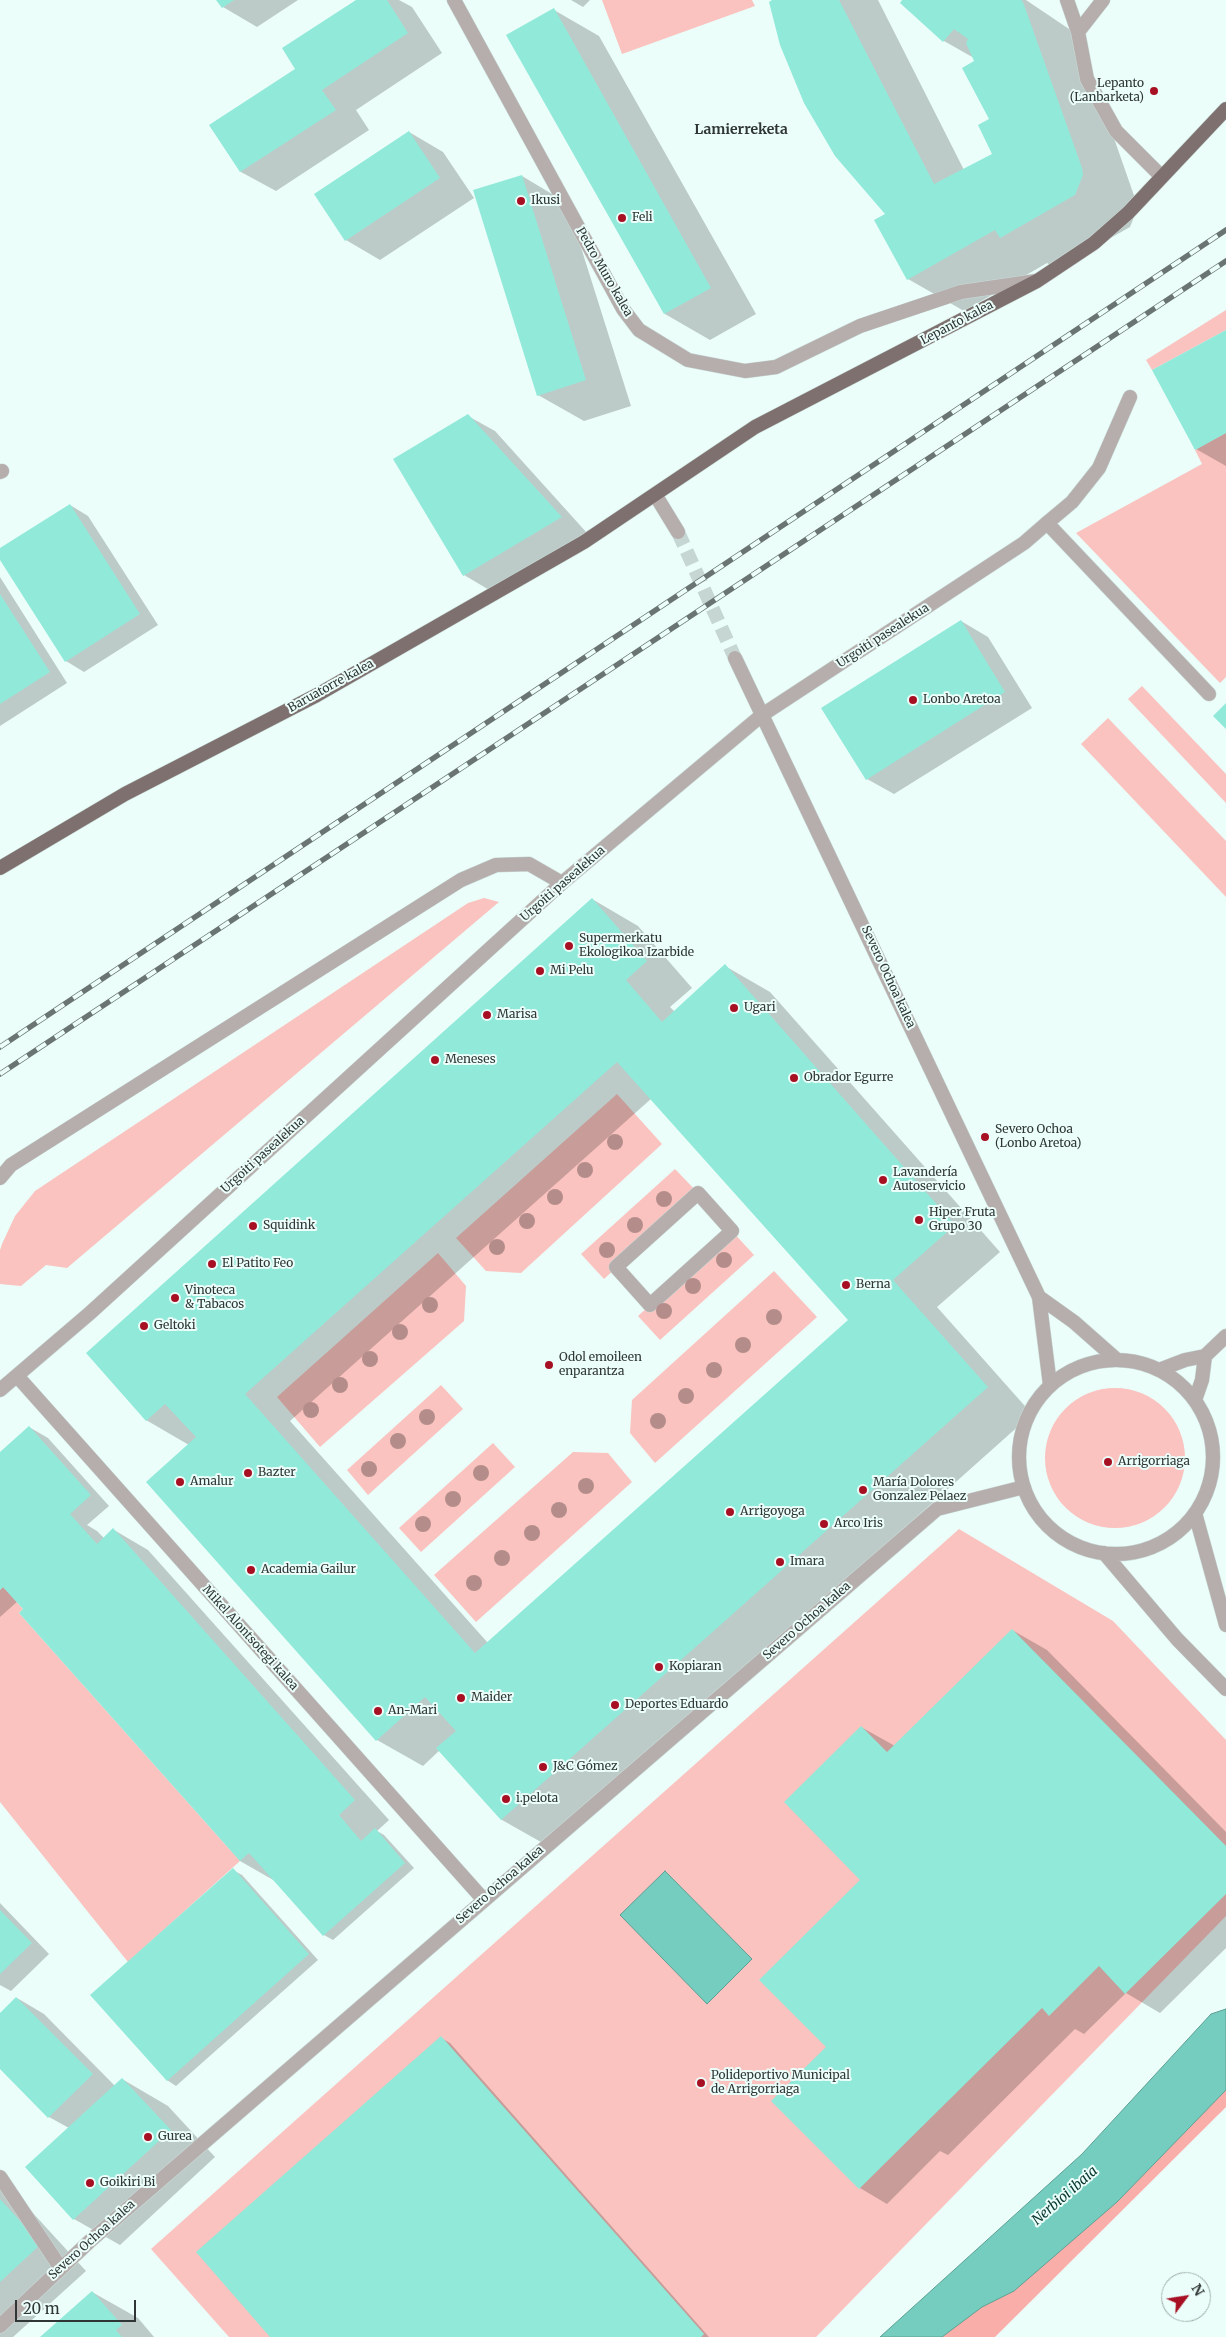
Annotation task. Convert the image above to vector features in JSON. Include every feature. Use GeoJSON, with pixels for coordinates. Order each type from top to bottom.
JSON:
{"type":"FeatureCollection","features":[{"type":"Feature","properties":{"kind":"main road","name":"Lepanto kalea"},"geometry":{"type":"LineString","coordinates":[[656,496],[755,427],[1037,281],[1094,243],[1128,213],[1226,109]]}},
{"type":"Feature","properties":{"kind":"main road","name":"Baruatorre kalea"},"geometry":{"type":"LineString","coordinates":[[0,868],[125,794],[325,691],[584,542],[656,496]]}},
{"type":"Feature","properties":{"kind":"street","name":"Pedro Muro kalea"},"geometry":{"type":"LineString","coordinates":[[454,0],[623,309],[639,330],[688,360],[745,371],[776,367],[860,326],[961,292],[1037,281]]}},
{"type":"Feature","properties":{"kind":"street"},"geometry":{"type":"LineString","coordinates":[[1067,0],[1078,32],[1087,79],[1116,131],[1161,176]]}},
{"type":"Feature","properties":{"kind":"street"},"geometry":{"type":"LineString","coordinates":[[1078,32],[1103,0]]}},
{"type":"Feature","properties":{"kind":"street","name":"Urgoiti pasealekua"},"geometry":{"type":"LineString","coordinates":[[0,1390],[18,1377],[562,883],[762,716],[1024,543],[1047,524],[1072,502],[1099,468],[1130,398]]}},
{"type":"Feature","properties":{"kind":"street"},"geometry":{"type":"LineString","coordinates":[[656,496],[678,532]]}},
{"type":"Feature","properties":{"kind":"street"},"geometry":{"type":"LineString","coordinates":[[1047,524],[1209,694]]}},
{"type":"Feature","properties":{"kind":"street","name":"Severo Ochoa kalea"},"geometry":{"type":"LineString","coordinates":[[735,658],[1039,1297],[1050,1386]]}},
{"type":"Feature","properties":{"kind":"street"},"geometry":{"type":"LineString","coordinates":[[0,1178],[11,1165],[461,880],[496,865],[529,864],[562,883]]}},
{"type":"Feature","properties":{"kind":"street"},"geometry":{"type":"LineString","coordinates":[[698,1193],[732,1231],[650,1305],[616,1267],[698,1193]]}},
{"type":"Feature","properties":{"kind":"street","name":"Severo Ochoa kalea"},"geometry":{"type":"LineString","coordinates":[[1039,1297],[1074,1322],[1116,1360]]}},
{"type":"Feature","properties":{"kind":"street"},"geometry":{"type":"LineString","coordinates":[[1160,1370],[1185,1360],[1205,1356],[1226,1336]]}},
{"type":"Feature","properties":{"kind":"street"},"geometry":{"type":"LineString","coordinates":[[1195,1400],[1202,1380],[1205,1356]]}},
{"type":"Feature","properties":{"kind":"street"},"geometry":{"type":"LineString","coordinates":[[1116,1360],[1138,1362],[1160,1370],[1178,1382],[1195,1400],[1207,1421],[1213,1444],[1213,1469],[1207,1492],[1195,1513],[1178,1532],[1155,1546],[1130,1553],[1104,1553],[1078,1546],[1055,1532],[1036,1512],[1024,1487],[1020,1460],[1022,1432],[1033,1407],[1050,1386],[1073,1370],[1094,1362],[1116,1360]]}},
{"type":"Feature","properties":{"kind":"street","name":"Mikel Alontsotegi kalea"},"geometry":{"type":"LineString","coordinates":[[18,1377],[483,1899]]}},
{"type":"Feature","properties":{"kind":"street","name":"Severo Ochoa kalea"},"geometry":{"type":"LineString","coordinates":[[0,2326],[60,2267],[483,1899],[937,1510],[1024,1487]]}},
{"type":"Feature","properties":{"kind":"street"},"geometry":{"type":"LineString","coordinates":[[1195,1513],[1226,1625]]}},
{"type":"Feature","properties":{"kind":"street"},"geometry":{"type":"LineString","coordinates":[[1104,1553],[1177,1639],[1226,1689]]}},
{"type":"Feature","properties":{"kind":"street"},"geometry":{"type":"LineString","coordinates":[[0,2177],[60,2267]]}},
{"type":"Feature","properties":{"kind":"shaded area"},"geometry":{"type":"Polygon","coordinates":[[[602,0],[752,0],[755,6],[622,54],[602,0]]]}},
{"type":"Feature","properties":{"kind":"shaded area"},"geometry":{"type":"Polygon","coordinates":[[[1226,310],[1226,330],[1152,370],[1146,360],[1226,310]]]}},
{"type":"Feature","properties":{"kind":"shaded area"},"geometry":{"type":"Polygon","coordinates":[[[1226,433],[1226,677],[1220,683],[1076,533],[1202,464],[1195,450],[1226,433]]]}},
{"type":"Feature","properties":{"kind":"shaded area"},"geometry":{"type":"Polygon","coordinates":[[[1142,686],[1226,774],[1226,803],[1128,699],[1142,686]]]}},
{"type":"Feature","properties":{"kind":"shaded area"},"geometry":{"type":"Polygon","coordinates":[[[1108,718],[1226,841],[1226,897],[1081,744],[1108,718]]]}},
{"type":"Feature","properties":{"kind":"shaded area"},"geometry":{"type":"Polygon","coordinates":[[[484,898],[499,902],[67,1268],[46,1265],[21,1286],[0,1284],[0,1250],[2,1244],[15,1216],[35,1191],[468,903],[484,898]]]}},
{"type":"Feature","properties":{"kind":"shaded area"},"geometry":{"type":"Polygon","coordinates":[[[617,1094],[662,1144],[521,1273],[486,1271],[456,1238],[617,1094]]]}},
{"type":"Feature","properties":{"kind":"shaded area"},"geometry":{"type":"Polygon","coordinates":[[[675,1169],[698,1193],[604,1279],[581,1254],[675,1169]]]}},
{"type":"Feature","properties":{"kind":"shaded area"},"geometry":{"type":"Polygon","coordinates":[[[732,1231],[754,1255],[660,1340],[638,1316],[732,1231]]]}},
{"type":"Feature","properties":{"kind":"shaded area"},"geometry":{"type":"Polygon","coordinates":[[[438,1253],[466,1286],[464,1321],[320,1447],[277,1397],[438,1253]]]}},
{"type":"Feature","properties":{"kind":"shaded area"},"geometry":{"type":"Polygon","coordinates":[[[774,1271],[817,1317],[655,1463],[630,1433],[632,1400],[774,1271]]]}},
{"type":"Feature","properties":{"kind":"shaded area"},"geometry":{"type":"Polygon","coordinates":[[[441,1385],[463,1409],[368,1495],[347,1470],[441,1385]]]}},
{"type":"Feature","properties":{"kind":"shaded area"},"geometry":{"type":"Polygon","coordinates":[[[1115,1388],[1129,1389],[1142,1393],[1164,1409],[1180,1431],[1184,1444],[1184,1472],[1180,1485],[1164,1507],[1142,1523],[1129,1527],[1115,1528],[1101,1527],[1088,1523],[1066,1507],[1050,1485],[1046,1472],[1045,1458],[1046,1444],[1050,1431],[1066,1409],[1088,1393],[1101,1389],[1115,1388]]]}},
{"type":"Feature","properties":{"kind":"shaded area"},"geometry":{"type":"Polygon","coordinates":[[[493,1443],[515,1467],[421,1552],[399,1528],[493,1443]]]}},
{"type":"Feature","properties":{"kind":"shaded area"},"geometry":{"type":"Polygon","coordinates":[[[573,1452],[608,1453],[632,1482],[476,1622],[434,1575],[573,1452]]]}},
{"type":"Feature","properties":{"kind":"shaded area","name":"Polideportivo Municipal de Arrigorriaga"},"geometry":{"type":"Polygon","coordinates":[[[959,1529],[1113,1621],[1226,1740],[1226,1916],[816,2337],[229,2337],[151,2249],[959,1529]]]}},
{"type":"Feature","properties":{"kind":"shaded area"},"geometry":{"type":"Polygon","coordinates":[[[3,1587],[23,1609],[19,1613],[240,1861],[128,1962],[0,1802],[0,1590],[3,1587]]]}},
{"type":"Feature","properties":{"kind":"shaded area"},"geometry":{"type":"Polygon","coordinates":[[[1226,2029],[1226,2107],[995,2337],[907,2337],[1226,2029]]]}},
{"type":"Feature","properties":{"kind":"water"},"geometry":{"type":"Polygon","coordinates":[[[665,1871],[752,1959],[707,2004],[620,1915],[665,1871]]]}},
{"type":"Feature","properties":{"kind":"water","name":"Nerbioi ibaia"},"geometry":{"type":"Polygon","coordinates":[[[1226,2009],[1226,2090],[1117,2202],[1014,2291],[982,2307],[942,2337],[880,2337],[1082,2154],[1211,2014],[1226,2009]]]}},
{"type":"Feature","properties":{"kind":"building"},"geometry":{"type":"Polygon","coordinates":[[[216,0],[234,0],[222,8],[216,0]]]}},
{"type":"Feature","properties":{"kind":"building"},"geometry":{"type":"Polygon","coordinates":[[[356,0],[387,0],[408,33],[322,90],[336,110],[240,172],[209,125],[295,69],[282,48],[356,0]]]}},
{"type":"Feature","properties":{"kind":"building"},"geometry":{"type":"Polygon","coordinates":[[[772,0],[839,0],[934,184],[992,154],[978,125],[989,119],[962,68],[974,61],[966,43],[968,39],[954,29],[943,42],[900,3],[902,0],[1021,0],[1082,168],[1083,175],[1075,195],[1000,238],[995,230],[907,280],[874,220],[885,214],[835,156],[804,103],[780,45],[769,2],[772,0]]]}},
{"type":"Feature","properties":{"kind":"building"},"geometry":{"type":"Polygon","coordinates":[[[554,8],[711,288],[664,314],[506,35],[554,8]]]}},
{"type":"Feature","properties":{"kind":"building"},"geometry":{"type":"Polygon","coordinates":[[[409,131],[440,178],[345,241],[314,194],[409,131]]]}},
{"type":"Feature","properties":{"kind":"building"},"geometry":{"type":"Polygon","coordinates":[[[522,175],[586,380],[537,396],[473,190],[522,175]]]}},
{"type":"Feature","properties":{"kind":"building"},"geometry":{"type":"Polygon","coordinates":[[[1226,330],[1226,433],[1195,450],[1152,370],[1226,330]]]}},
{"type":"Feature","properties":{"kind":"building"},"geometry":{"type":"Polygon","coordinates":[[[468,414],[562,517],[463,576],[393,459],[468,414]]]}},
{"type":"Feature","properties":{"kind":"building"},"geometry":{"type":"Polygon","coordinates":[[[70,504],[140,614],[65,662],[0,560],[0,548],[70,504]]]}},
{"type":"Feature","properties":{"kind":"building"},"geometry":{"type":"Polygon","coordinates":[[[0,594],[50,672],[0,704],[0,594]]]}},
{"type":"Feature","properties":{"kind":"building","name":"Lonbo Aretoa"},"geometry":{"type":"Polygon","coordinates":[[[961,620],[1005,692],[866,780],[821,708],[961,620]]]}},
{"type":"Feature","properties":{"kind":"building"},"geometry":{"type":"Polygon","coordinates":[[[1226,703],[1226,729],[1213,716],[1226,703]]]}},
{"type":"Feature","properties":{"kind":"building"},"geometry":{"type":"Polygon","coordinates":[[[592,898],[647,961],[626,980],[662,1022],[725,964],[955,1225],[893,1280],[988,1387],[501,1820],[436,1748],[456,1731],[425,1697],[376,1741],[146,1482],[196,1437],[165,1404],[146,1421],[86,1353],[592,898]],[[617,1062],[245,1394],[475,1653],[848,1320],[617,1062]]]}},
{"type":"Feature","properties":{"kind":"building"},"geometry":{"type":"Polygon","coordinates":[[[29,1426],[91,1495],[70,1514],[97,1544],[113,1528],[355,1800],[339,1815],[361,1841],[375,1828],[405,1863],[323,1936],[249,1853],[240,1861],[19,1613],[23,1609],[3,1587],[0,1590],[0,1452],[29,1426]]]}},
{"type":"Feature","properties":{"kind":"building"},"geometry":{"type":"Polygon","coordinates":[[[1012,1629],[1226,1846],[1226,1894],[1125,1994],[1099,1966],[1049,2016],[1042,2008],[859,2189],[771,2101],[826,2047],[759,1980],[860,1880],[784,1802],[861,1726],[887,1752],[1012,1629]]]}},
{"type":"Feature","properties":{"kind":"building"},"geometry":{"type":"Polygon","coordinates":[[[233,1868],[309,1954],[167,2081],[90,1995],[233,1868]]]}},
{"type":"Feature","properties":{"kind":"building"},"geometry":{"type":"Polygon","coordinates":[[[0,1910],[32,1943],[0,1974],[0,1910]]]}},
{"type":"Feature","properties":{"kind":"building"},"geometry":{"type":"Polygon","coordinates":[[[16,1997],[93,2074],[48,2118],[0,2069],[0,2013],[16,1997]]]}},
{"type":"Feature","properties":{"kind":"building"},"geometry":{"type":"Polygon","coordinates":[[[441,2036],[704,2334],[701,2337],[270,2337],[196,2252],[441,2036]]]}},
{"type":"Feature","properties":{"kind":"building"},"geometry":{"type":"Polygon","coordinates":[[[122,2078],[171,2130],[73,2220],[25,2167],[122,2078]]]}},
{"type":"Feature","properties":{"kind":"building"},"geometry":{"type":"Polygon","coordinates":[[[0,2199],[41,2244],[0,2282],[0,2199]]]}},
{"type":"Feature","properties":{"kind":"building"},"geometry":{"type":"Polygon","coordinates":[[[92,2291],[122,2325],[116,2330],[122,2337],[40,2337],[92,2291]]]}},
{"type":"Feature","properties":{"kind":"tunnel"},"geometry":{"type":"LineString","coordinates":[[678,532],[735,658]]}},
{"type":"Feature","properties":{"kind":"railway"},"geometry":{"type":"LineString","coordinates":[[0,1047],[1226,230]]}},
{"type":"Feature","properties":{"kind":"railway"},"geometry":{"type":"LineString","coordinates":[[0,1074],[1226,261]]}},
{"type":"Feature","properties":{"kind":"place","name":"Lepanto (Lanbarketa)"},"geometry":{"type":"Point","coordinates":[1154,91]}},
{"type":"Feature","properties":{"kind":"place","name":"Ikusi"},"geometry":{"type":"Point","coordinates":[521,201]}},
{"type":"Feature","properties":{"kind":"place","name":"Feli"},"geometry":{"type":"Point","coordinates":[622,218]}},
{"type":"Feature","properties":{"kind":"place","name":"Lonbo Aretoa"},"geometry":{"type":"Point","coordinates":[913,700]}},
{"type":"Feature","properties":{"kind":"place","name":"Supermerkatu Ekologikoa Izarbide"},"geometry":{"type":"Point","coordinates":[569,946]}},
{"type":"Feature","properties":{"kind":"place","name":"Mi Pelu"},"geometry":{"type":"Point","coordinates":[540,971]}},
{"type":"Feature","properties":{"kind":"place","name":"Ugari"},"geometry":{"type":"Point","coordinates":[734,1008]}},
{"type":"Feature","properties":{"kind":"place","name":"Marisa"},"geometry":{"type":"Point","coordinates":[487,1015]}},
{"type":"Feature","properties":{"kind":"place","name":"Meneses"},"geometry":{"type":"Point","coordinates":[435,1060]}},
{"type":"Feature","properties":{"kind":"place","name":"Obrador Egurre"},"geometry":{"type":"Point","coordinates":[794,1078]}},
{"type":"Feature","properties":{"kind":"place","name":"Severo Ochoa (Lonbo Aretoa)"},"geometry":{"type":"Point","coordinates":[985,1137]}},
{"type":"Feature","properties":{"kind":"place","name":"Lavandería Autoservicio"},"geometry":{"type":"Point","coordinates":[883,1180]}},
{"type":"Feature","properties":{"kind":"place","name":"Hiper Fruta Grupo 30"},"geometry":{"type":"Point","coordinates":[919,1220]}},
{"type":"Feature","properties":{"kind":"place","name":"Squidink"},"geometry":{"type":"Point","coordinates":[253,1226]}},
{"type":"Feature","properties":{"kind":"place","name":"El Patito Feo"},"geometry":{"type":"Point","coordinates":[212,1264]}},
{"type":"Feature","properties":{"kind":"place","name":"Berna"},"geometry":{"type":"Point","coordinates":[846,1285]}},
{"type":"Feature","properties":{"kind":"place","name":"Vinoteca & Tabacos"},"geometry":{"type":"Point","coordinates":[175,1298]}},
{"type":"Feature","properties":{"kind":"place","name":"Geltoki"},"geometry":{"type":"Point","coordinates":[144,1326]}},
{"type":"Feature","properties":{"kind":"place","name":"Odol emoileen enparantza"},"geometry":{"type":"Point","coordinates":[549,1365]}},
{"type":"Feature","properties":{"kind":"place","name":"Arrigorriaga"},"geometry":{"type":"Point","coordinates":[1108,1462]}},
{"type":"Feature","properties":{"kind":"place","name":"Bazter"},"geometry":{"type":"Point","coordinates":[248,1473]}},
{"type":"Feature","properties":{"kind":"place","name":"Amalur"},"geometry":{"type":"Point","coordinates":[180,1482]}},
{"type":"Feature","properties":{"kind":"place","name":"María Dolores Gonzalez Pelaez"},"geometry":{"type":"Point","coordinates":[863,1490]}},
{"type":"Feature","properties":{"kind":"place","name":"Arrigoyoga"},"geometry":{"type":"Point","coordinates":[730,1512]}},
{"type":"Feature","properties":{"kind":"place","name":"Arco Iris"},"geometry":{"type":"Point","coordinates":[824,1524]}},
{"type":"Feature","properties":{"kind":"place","name":"Imara"},"geometry":{"type":"Point","coordinates":[780,1562]}},
{"type":"Feature","properties":{"kind":"place","name":"Academia Gailur"},"geometry":{"type":"Point","coordinates":[251,1570]}},
{"type":"Feature","properties":{"kind":"place","name":"Kopiaran"},"geometry":{"type":"Point","coordinates":[659,1667]}},
{"type":"Feature","properties":{"kind":"place","name":"Maider"},"geometry":{"type":"Point","coordinates":[461,1698]}},
{"type":"Feature","properties":{"kind":"place","name":"Deportes Eduardo"},"geometry":{"type":"Point","coordinates":[615,1705]}},
{"type":"Feature","properties":{"kind":"place","name":"An-Mari"},"geometry":{"type":"Point","coordinates":[378,1711]}},
{"type":"Feature","properties":{"kind":"place","name":"J&C Gómez"},"geometry":{"type":"Point","coordinates":[543,1767]}},
{"type":"Feature","properties":{"kind":"place","name":"i.pelota"},"geometry":{"type":"Point","coordinates":[506,1799]}},
{"type":"Feature","properties":{"kind":"place","name":"Polideportivo Municipal de Arrigorriaga"},"geometry":{"type":"Point","coordinates":[701,2083]}},
{"type":"Feature","properties":{"kind":"place","name":"Gurea"},"geometry":{"type":"Point","coordinates":[148,2137]}},
{"type":"Feature","properties":{"kind":"place","name":"Goikiri Bi"},"geometry":{"type":"Point","coordinates":[90,2183]}},
{"type":"Feature","properties":{"kind":"district","name":"Lamierreketa"},"geometry":{"type":"Point","coordinates":[741,130]}}]}
